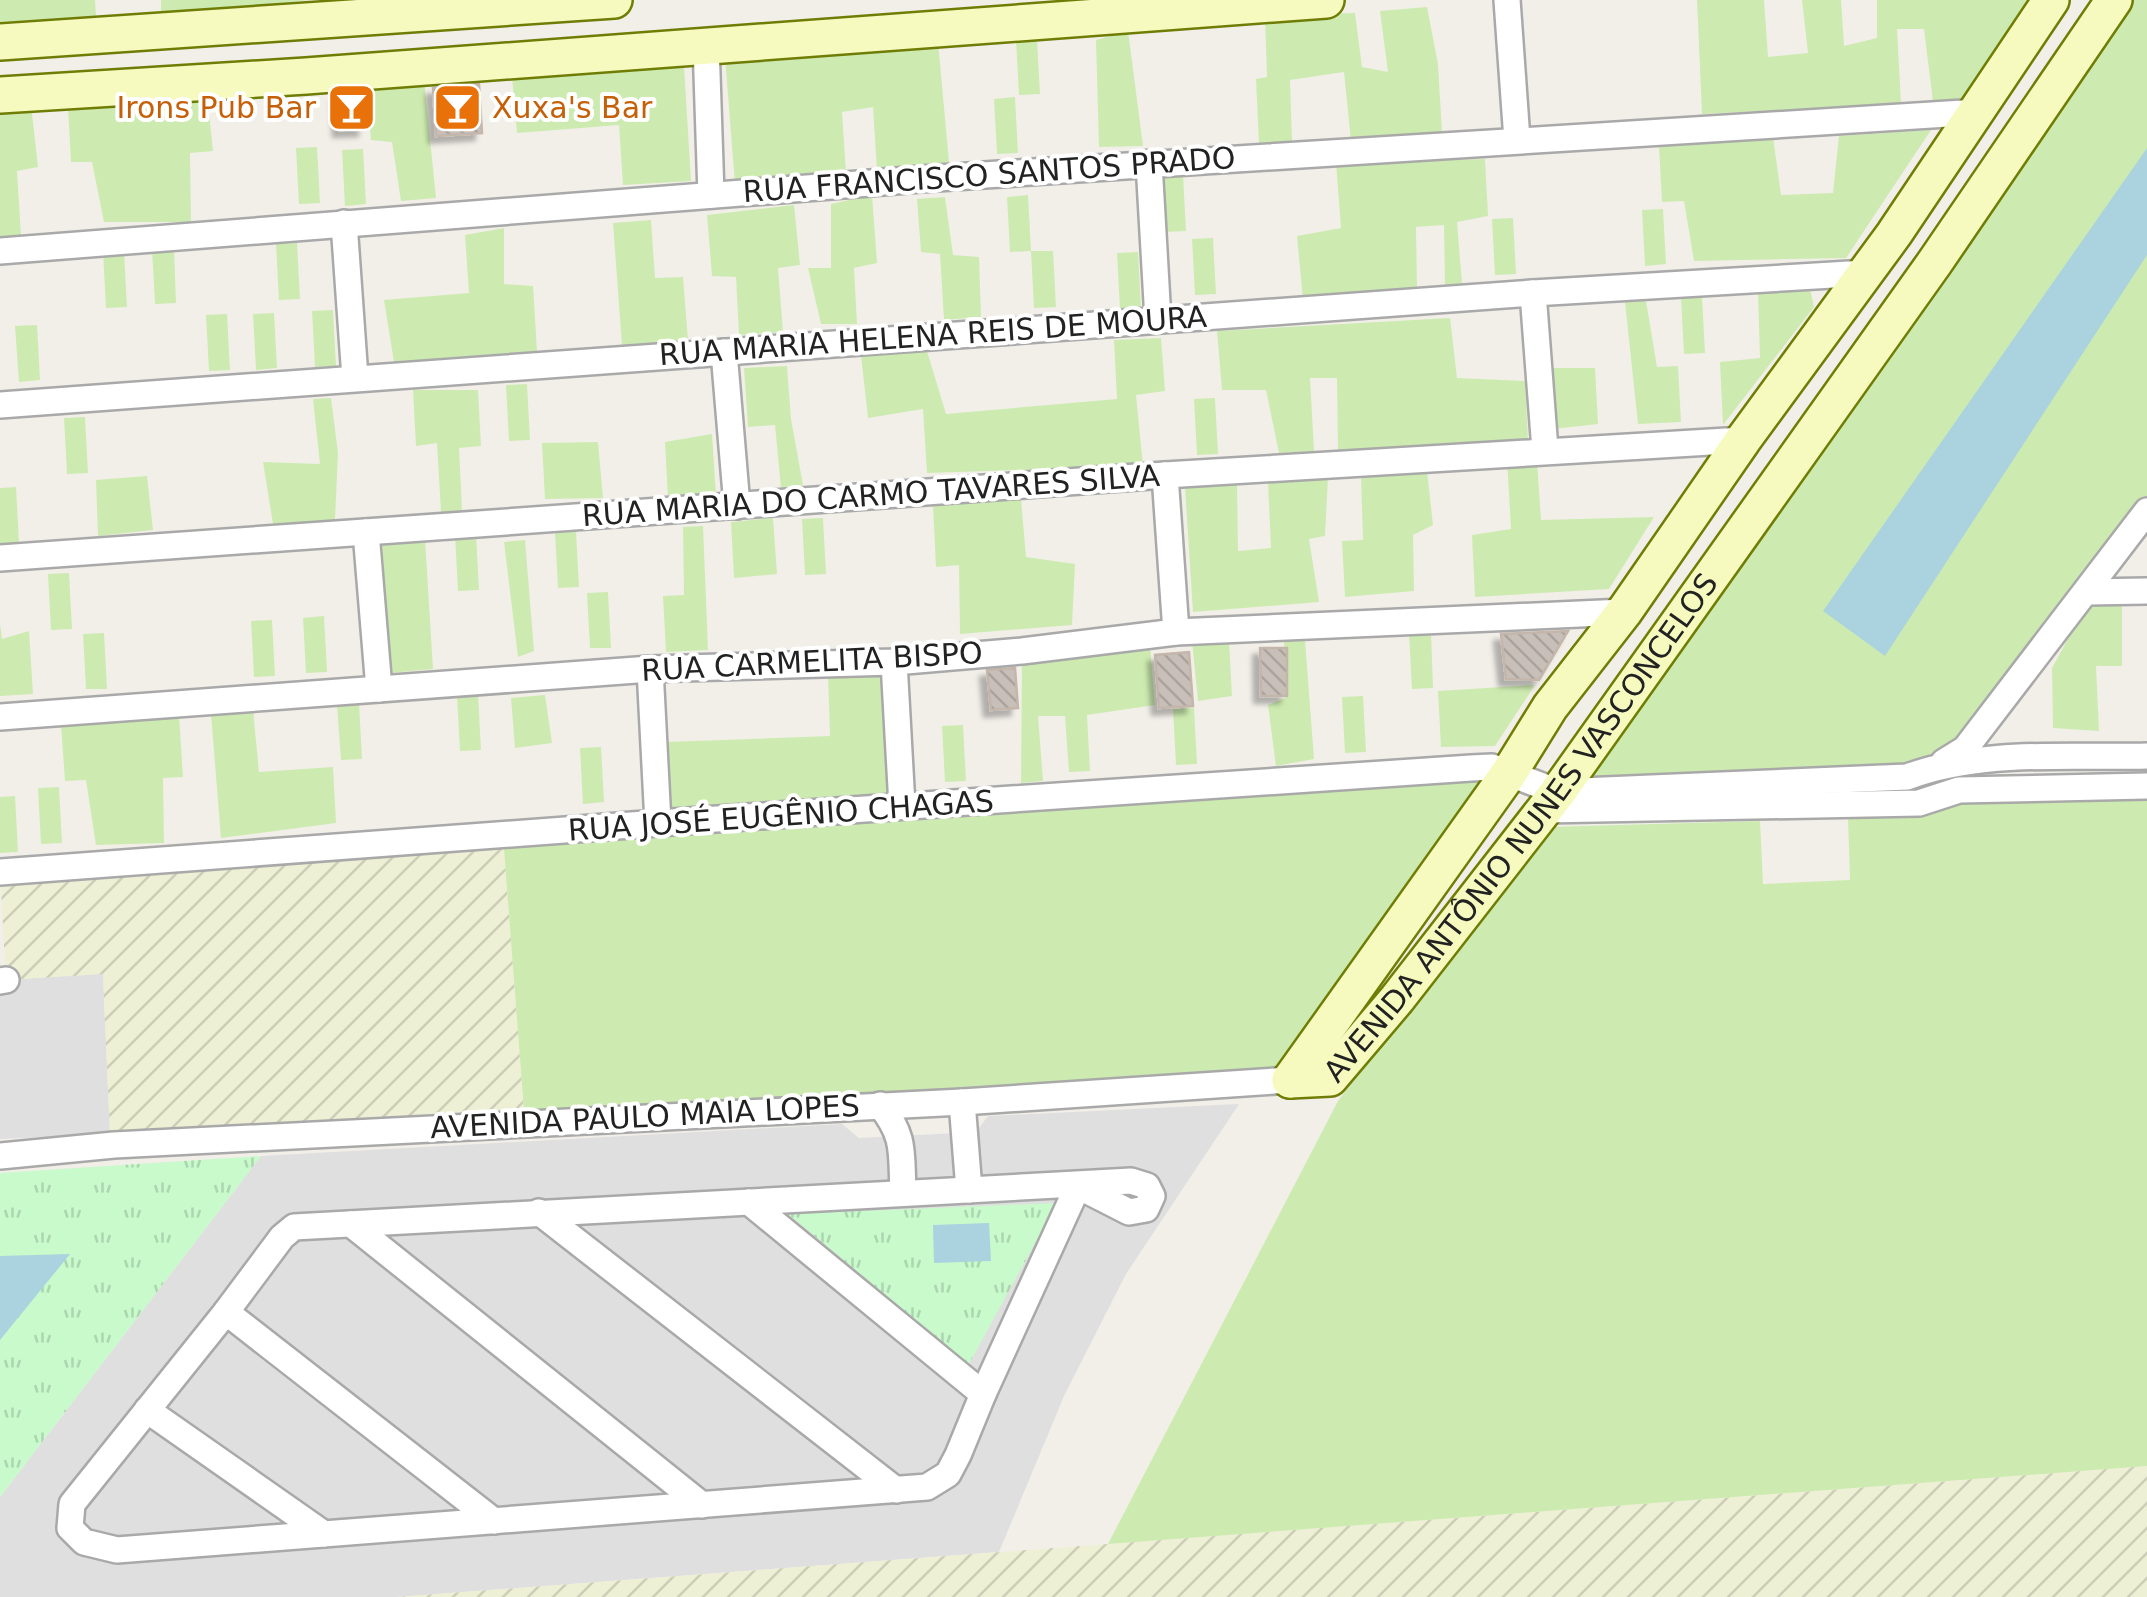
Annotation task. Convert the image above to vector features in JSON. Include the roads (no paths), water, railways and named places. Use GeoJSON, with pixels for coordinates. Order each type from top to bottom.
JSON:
{"type":"FeatureCollection","features":[{"type":"Feature","properties":{"kind":"street"},"geometry":{"type":"LineString","coordinates":[[0,42],[614,0]]}},
{"type":"Feature","properties":{"kind":"street"},"geometry":{"type":"LineString","coordinates":[[0,94],[306,76],[1115,8],[1326,0]]}},
{"type":"Feature","properties":{"kind":"street"},"geometry":{"type":"LineString","coordinates":[[1507,0],[1516,140]]}},
{"type":"Feature","properties":{"kind":"street","name":"AVENIDA ANTÔNIO NUNES VASCONCELOS"},"geometry":{"type":"LineString","coordinates":[[1290,1080],[1509,773],[1550,707],[1624,612],[1743,440],[1894,234],[2051,0]]}},
{"type":"Feature","properties":{"kind":"street","name":"AVENIDA ANTÔNIO NUNES VASCONCELOS"},"geometry":{"type":"LineString","coordinates":[[1290,1080],[1330,1078],[1397,999],[1551,801],[1935,262],[2114,0]]}},
{"type":"Feature","properties":{"kind":"street"},"geometry":{"type":"LineString","coordinates":[[304,23],[306,76]]}},
{"type":"Feature","properties":{"kind":"street"},"geometry":{"type":"LineString","coordinates":[[706,44],[711,195]]}},
{"type":"Feature","properties":{"kind":"street","name":"RUA FRANCISCO SANTOS PRADO"},"geometry":{"type":"LineString","coordinates":[[0,251],[1149,164],[1978,112]]}},
{"type":"Feature","properties":{"kind":"street"},"geometry":{"type":"LineString","coordinates":[[1149,164],[1158,320]]}},
{"type":"Feature","properties":{"kind":"street"},"geometry":{"type":"LineString","coordinates":[[344,224],[355,378]]}},
{"type":"Feature","properties":{"kind":"street"},"geometry":{"type":"LineString","coordinates":[[1894,234],[1935,262]]}},
{"type":"Feature","properties":{"kind":"street","name":"RUA MARIA HELENA REIS DE MOURA"},"geometry":{"type":"LineString","coordinates":[[0,405],[1533,293],[1866,273]]}},
{"type":"Feature","properties":{"kind":"street"},"geometry":{"type":"LineString","coordinates":[[1533,293],[1545,450]]}},
{"type":"Feature","properties":{"kind":"street"},"geometry":{"type":"LineString","coordinates":[[724,352],[737,506]]}},
{"type":"Feature","properties":{"kind":"street","name":"RUA MARIA DO CARMO TAVARES SILVA"},"geometry":{"type":"LineString","coordinates":[[0,558],[1165,474],[1743,440]]}},
{"type":"Feature","properties":{"kind":"street"},"geometry":{"type":"LineString","coordinates":[[1165,474],[1176,632]]}},
{"type":"Feature","properties":{"kind":"street"},"geometry":{"type":"LineString","coordinates":[[1551,801],[1906,778],[1939,765],[1965,749],[2147,510]]}},
{"type":"Feature","properties":{"kind":"street"},"geometry":{"type":"LineString","coordinates":[[366,532],[379,689]]}},
{"type":"Feature","properties":{"kind":"street"},"geometry":{"type":"LineString","coordinates":[[1659,562],[1698,593]]}},
{"type":"Feature","properties":{"kind":"street"},"geometry":{"type":"LineString","coordinates":[[2088,592],[2147,591]]}},
{"type":"Feature","properties":{"kind":"street","name":"RUA CARMELITA BISPO"},"geometry":{"type":"LineString","coordinates":[[0,716],[650,670],[894,662],[1176,632],[1624,612]]}},
{"type":"Feature","properties":{"kind":"street"},"geometry":{"type":"LineString","coordinates":[[894,662],[902,806]]}},
{"type":"Feature","properties":{"kind":"street"},"geometry":{"type":"LineString","coordinates":[[650,670],[658,823]]}},
{"type":"Feature","properties":{"kind":"street"},"geometry":{"type":"LineString","coordinates":[[1989,717],[2006,752],[2025,758]]}},
{"type":"Feature","properties":{"kind":"street"},"geometry":{"type":"LineString","coordinates":[[1939,765],[1973,760],[2147,756]]}},
{"type":"Feature","properties":{"kind":"street","name":"RUA JOSÉ EUGÊNIO CHAGAS"},"geometry":{"type":"LineString","coordinates":[[0,872],[1492,767],[1509,773],[1551,801]]}},
{"type":"Feature","properties":{"kind":"street"},"geometry":{"type":"LineString","coordinates":[[1551,801],[1918,803],[1959,790],[2147,786]]}},
{"type":"Feature","properties":{"kind":"street","name":"AVENIDA PAULO MAIA LOPES"},"geometry":{"type":"LineString","coordinates":[[0,1156],[114,1145],[846,1106],[888,1115],[962,1102],[1290,1080]]}},
{"type":"Feature","properties":{"kind":"street"},"geometry":{"type":"LineString","coordinates":[[962,1102],[969,1190]]}},
{"type":"Feature","properties":{"kind":"street"},"geometry":{"type":"LineString","coordinates":[[888,1115],[900,1136],[903,1193]]}},
{"type":"Feature","properties":{"kind":"street"},"geometry":{"type":"LineString","coordinates":[[1078,1186],[948,1474],[927,1487],[117,1550],[84,1542],[70,1528],[72,1504],[282,1236],[304,1224],[969,1190],[1078,1186]]}},
{"type":"Feature","properties":{"kind":"street"},"geometry":{"type":"LineString","coordinates":[[749,1202],[982,1394]]}},
{"type":"Feature","properties":{"kind":"street"},"geometry":{"type":"LineString","coordinates":[[539,1212],[896,1490]]}},
{"type":"Feature","properties":{"kind":"street"},"geometry":{"type":"LineString","coordinates":[[350,1224],[702,1504]]}},
{"type":"Feature","properties":{"kind":"street"},"geometry":{"type":"LineString","coordinates":[[226,1312],[494,1520]]}},
{"type":"Feature","properties":{"kind":"street"},"geometry":{"type":"LineString","coordinates":[[147,1410],[324,1534]]}},
{"type":"Feature","properties":{"kind":"water"},"geometry":{"type":"Polygon","coordinates":[[[2147,148],[2147,255],[1885,656],[1823,611],[2147,148]]]}},
{"type":"Feature","properties":{"kind":"water"},"geometry":{"type":"Polygon","coordinates":[[[989,1223],[991,1261],[934,1263],[933,1225],[989,1223]]]}},
{"type":"Feature","properties":{"kind":"water"},"geometry":{"type":"Polygon","coordinates":[[[70,1254],[0,1340],[0,1256],[70,1254]]]}},
{"type":"Feature","properties":{"kind":"place","name":"Irons Pub Bar"},"geometry":{"type":"Point","coordinates":[351,108]}},
{"type":"Feature","properties":{"kind":"place","name":"Xuxa's Bar"},"geometry":{"type":"Point","coordinates":[457,108]}}]}
